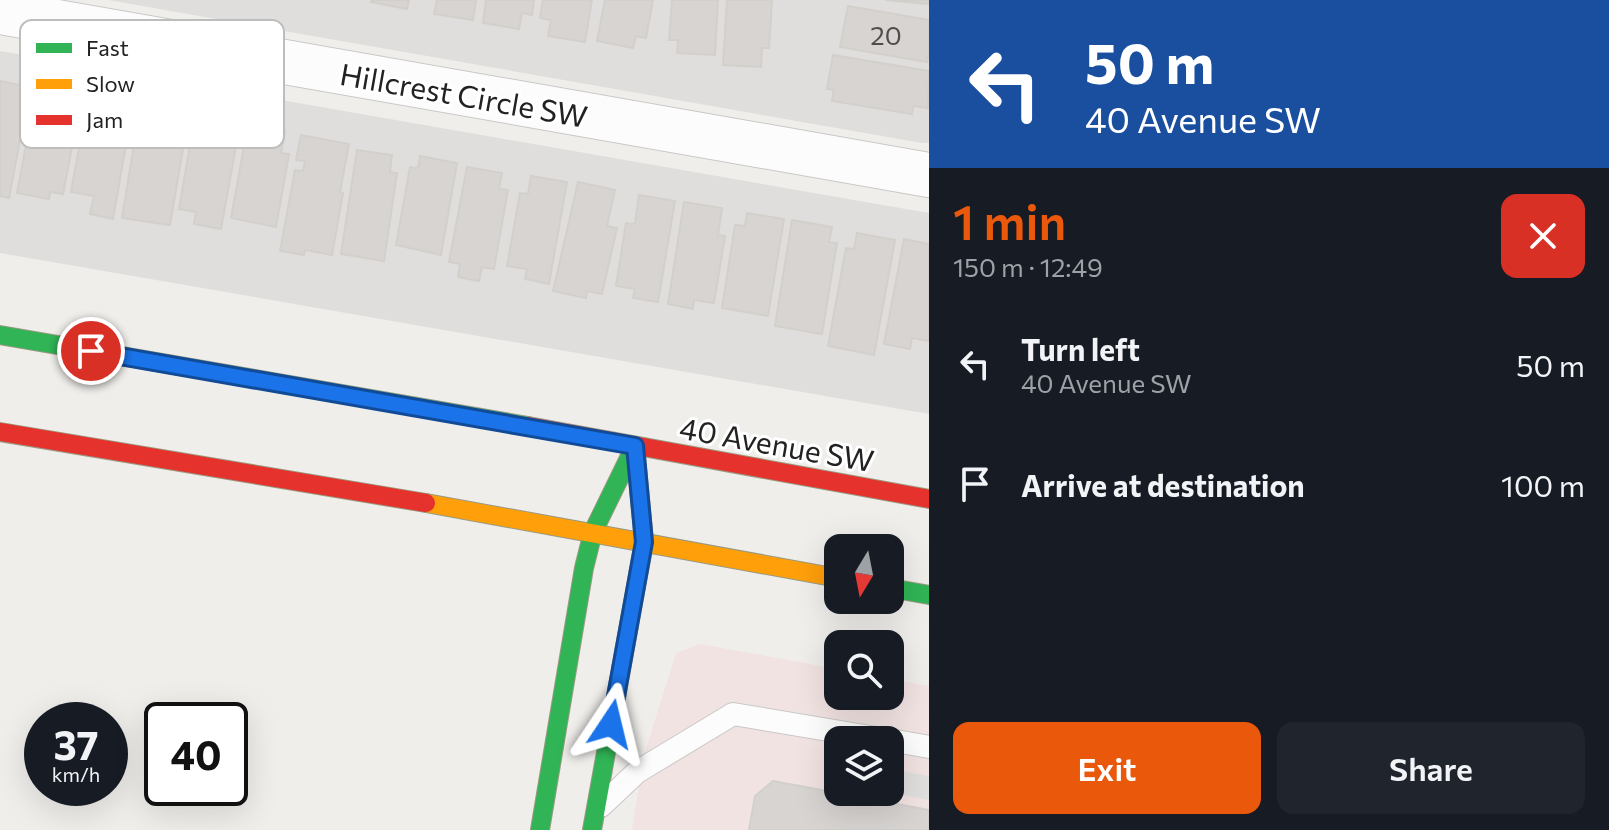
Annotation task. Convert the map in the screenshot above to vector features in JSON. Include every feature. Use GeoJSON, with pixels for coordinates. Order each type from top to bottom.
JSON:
{"type":"FeatureCollection","features":[{"type":"Feature","properties":{"kind":"main road","name":"40 Avenue SW"},"geometry":{"type":"LineString","coordinates":[[0,335],[929,499]]}},
{"type":"Feature","properties":{"kind":"main road"},"geometry":{"type":"LineString","coordinates":[[0,432],[593,532],[824,575]]}},
{"type":"Feature","properties":{"kind":"main road"},"geometry":{"type":"LineString","coordinates":[[540,830],[593,532],[635,446]]}},
{"type":"Feature","properties":{"kind":"main road"},"geometry":{"type":"LineString","coordinates":[[594,821],[644,542],[635,446]]}},
{"type":"Feature","properties":{"kind":"main road"},"geometry":{"type":"LineString","coordinates":[[904,591],[929,595]]}},
{"type":"Feature","properties":{"kind":"street","name":"Hillcrest Circle SW"},"geometry":{"type":"LineString","coordinates":[[0,12],[46,20]]}},
{"type":"Feature","properties":{"kind":"street","name":"Hillcrest Circle SW"},"geometry":{"type":"LineString","coordinates":[[284,62],[929,175]]}},
{"type":"Feature","properties":{"kind":"lane"},"geometry":{"type":"LineString","coordinates":[[594,821],[637,772],[733,714],[824,729]]}},
{"type":"Feature","properties":{"kind":"lane"},"geometry":{"type":"LineString","coordinates":[[904,743],[929,747]]}},
{"type":"Feature","properties":{"kind":"shaded area"},"geometry":{"type":"Polygon","coordinates":[[[108,0],[929,0],[929,143],[284,31],[284,20],[222,20],[108,0]]]}},
{"type":"Feature","properties":{"kind":"shaded area"},"geometry":{"type":"Polygon","coordinates":[[[0,51],[20,54],[20,148],[284,148],[284,101],[929,213],[929,414],[0,253],[0,51]]]}},
{"type":"Feature","properties":{"kind":"shaded area"},"geometry":{"type":"Polygon","coordinates":[[[700,644],[824,666],[824,710],[904,710],[904,682],[929,686],[929,830],[632,830],[643,758],[676,653],[700,644]]]}},
{"type":"Feature","properties":{"kind":"shaded area"},"geometry":{"type":"Polygon","coordinates":[[[904,772],[929,776],[929,800],[904,795],[904,772]]]}},
{"type":"Feature","properties":{"kind":"building"},"geometry":{"type":"Polygon","coordinates":[[[372,0],[409,0],[407,9],[372,0]]]}},
{"type":"Feature","properties":{"kind":"building"},"geometry":{"type":"Polygon","coordinates":[[[437,0],[476,0],[473,20],[434,14],[437,0]]]}},
{"type":"Feature","properties":{"kind":"building"},"geometry":{"type":"Polygon","coordinates":[[[486,0],[534,0],[532,15],[522,13],[519,29],[483,23],[486,0]]]}},
{"type":"Feature","properties":{"kind":"building"},"geometry":{"type":"Polygon","coordinates":[[[543,0],[592,0],[585,42],[548,36],[551,20],[540,18],[543,0]]]}},
{"type":"Feature","properties":{"kind":"building"},"geometry":{"type":"Polygon","coordinates":[[[605,0],[653,0],[646,38],[636,36],[633,48],[597,41],[605,0]]]}},
{"type":"Feature","properties":{"kind":"building"},"geometry":{"type":"Polygon","coordinates":[[[672,0],[718,0],[715,55],[677,53],[678,40],[669,40],[672,0]]]}},
{"type":"Feature","properties":{"kind":"building"},"geometry":{"type":"Polygon","coordinates":[[[727,0],[772,0],[769,48],[762,48],[761,67],[723,65],[727,0]]]}},
{"type":"Feature","properties":{"kind":"building"},"geometry":{"type":"Polygon","coordinates":[[[885,0],[929,0],[929,4],[885,0]]]}},
{"type":"Feature","properties":{"kind":"building"},"geometry":{"type":"Polygon","coordinates":[[[848,6],[929,20],[927,62],[840,47],[848,6]]]}},
{"type":"Feature","properties":{"kind":"building"},"geometry":{"type":"Polygon","coordinates":[[[833,55],[929,71],[928,108],[913,106],[912,114],[832,101],[834,90],[827,89],[833,55]]]}},
{"type":"Feature","properties":{"kind":"building"},"geometry":{"type":"Polygon","coordinates":[[[0,81],[20,85],[20,140],[9,198],[0,196],[0,81]]]}},
{"type":"Feature","properties":{"kind":"building"},"geometry":{"type":"Polygon","coordinates":[[[301,135],[349,144],[332,255],[305,250],[304,255],[280,251],[295,170],[303,171],[305,161],[296,160],[301,135]]]}},
{"type":"Feature","properties":{"kind":"building"},"geometry":{"type":"Polygon","coordinates":[[[25,148],[72,148],[63,194],[50,192],[49,199],[17,193],[25,148]]]}},
{"type":"Feature","properties":{"kind":"building"},"geometry":{"type":"Polygon","coordinates":[[[79,148],[125,148],[113,219],[90,214],[94,196],[71,192],[79,148]]]}},
{"type":"Feature","properties":{"kind":"building"},"geometry":{"type":"Polygon","coordinates":[[[133,148],[183,148],[170,225],[122,218],[133,148]]]}},
{"type":"Feature","properties":{"kind":"building"},"geometry":{"type":"Polygon","coordinates":[[[189,148],[236,148],[221,229],[194,224],[196,212],[179,209],[189,148]]]}},
{"type":"Feature","properties":{"kind":"building"},"geometry":{"type":"Polygon","coordinates":[[[244,148],[282,148],[281,153],[289,154],[276,227],[231,218],[244,148]]]}},
{"type":"Feature","properties":{"kind":"building"},"geometry":{"type":"Polygon","coordinates":[[[357,150],[392,155],[390,172],[397,173],[384,261],[341,254],[357,150]]]}},
{"type":"Feature","properties":{"kind":"building"},"geometry":{"type":"Polygon","coordinates":[[[420,156],[457,163],[441,255],[396,245],[410,167],[418,168],[420,156]]]}},
{"type":"Feature","properties":{"kind":"building"},"geometry":{"type":"Polygon","coordinates":[[[467,167],[502,173],[499,189],[508,190],[494,269],[482,267],[479,281],[458,277],[460,264],[449,262],[467,167]]]}},
{"type":"Feature","properties":{"kind":"building"},"geometry":{"type":"Polygon","coordinates":[[[531,176],[567,182],[549,284],[525,279],[527,269],[507,266],[520,193],[528,194],[531,176]]]}},
{"type":"Feature","properties":{"kind":"building"},"geometry":{"type":"Polygon","coordinates":[[[578,182],[615,190],[607,226],[617,228],[602,294],[587,291],[586,298],[553,291],[578,182]]]}},
{"type":"Feature","properties":{"kind":"building"},"geometry":{"type":"Polygon","coordinates":[[[639,195],[675,201],[658,302],[633,298],[635,289],[616,286],[626,223],[635,224],[639,195]]]}},
{"type":"Feature","properties":{"kind":"building"},"geometry":{"type":"Polygon","coordinates":[[[684,202],[722,208],[718,235],[725,236],[714,303],[694,300],[693,309],[668,304],[684,202]]]}},
{"type":"Feature","properties":{"kind":"building"},"geometry":{"type":"Polygon","coordinates":[[[747,213],[784,219],[768,316],[722,308],[735,225],[745,226],[747,213]]]}},
{"type":"Feature","properties":{"kind":"building"},"geometry":{"type":"Polygon","coordinates":[[[792,220],[832,227],[829,242],[837,243],[822,334],[775,326],[792,220]]]}},
{"type":"Feature","properties":{"kind":"building"},"geometry":{"type":"Polygon","coordinates":[[[857,233],[895,240],[874,355],[828,346],[846,248],[854,249],[857,233]]]}},
{"type":"Feature","properties":{"kind":"building"},"geometry":{"type":"Polygon","coordinates":[[[904,239],[929,244],[929,341],[912,338],[910,349],[884,344],[904,239]]]}},
{"type":"Feature","properties":{"kind":"building"},"geometry":{"type":"Polygon","coordinates":[[[773,781],[824,790],[824,806],[904,805],[929,810],[929,830],[749,830],[755,796],[773,781]]]}},
{"type":"Feature","properties":{"kind":"traffic: fast"},"geometry":{"type":"LineString","coordinates":[[0,335],[528,426]]}},
{"type":"Feature","properties":{"kind":"traffic: fast"},"geometry":{"type":"LineString","coordinates":[[540,830],[584,568],[593,532],[635,446]]}},
{"type":"Feature","properties":{"kind":"traffic: fast"},"geometry":{"type":"LineString","coordinates":[[592,830],[644,542],[635,446]]}},
{"type":"Feature","properties":{"kind":"traffic: fast"},"geometry":{"type":"LineString","coordinates":[[904,591],[929,595]]}},
{"type":"Feature","properties":{"kind":"traffic: slow"},"geometry":{"type":"LineString","coordinates":[[426,503],[824,575]]}},
{"type":"Feature","properties":{"kind":"traffic: jam"},"geometry":{"type":"LineString","coordinates":[[528,426],[929,499]]}},
{"type":"Feature","properties":{"kind":"traffic: jam"},"geometry":{"type":"LineString","coordinates":[[0,432],[426,503]]}},
{"type":"Feature","properties":{"kind":"route"},"geometry":{"type":"LineString","coordinates":[[91,351],[635,446],[644,542],[611,724]]}}]}
